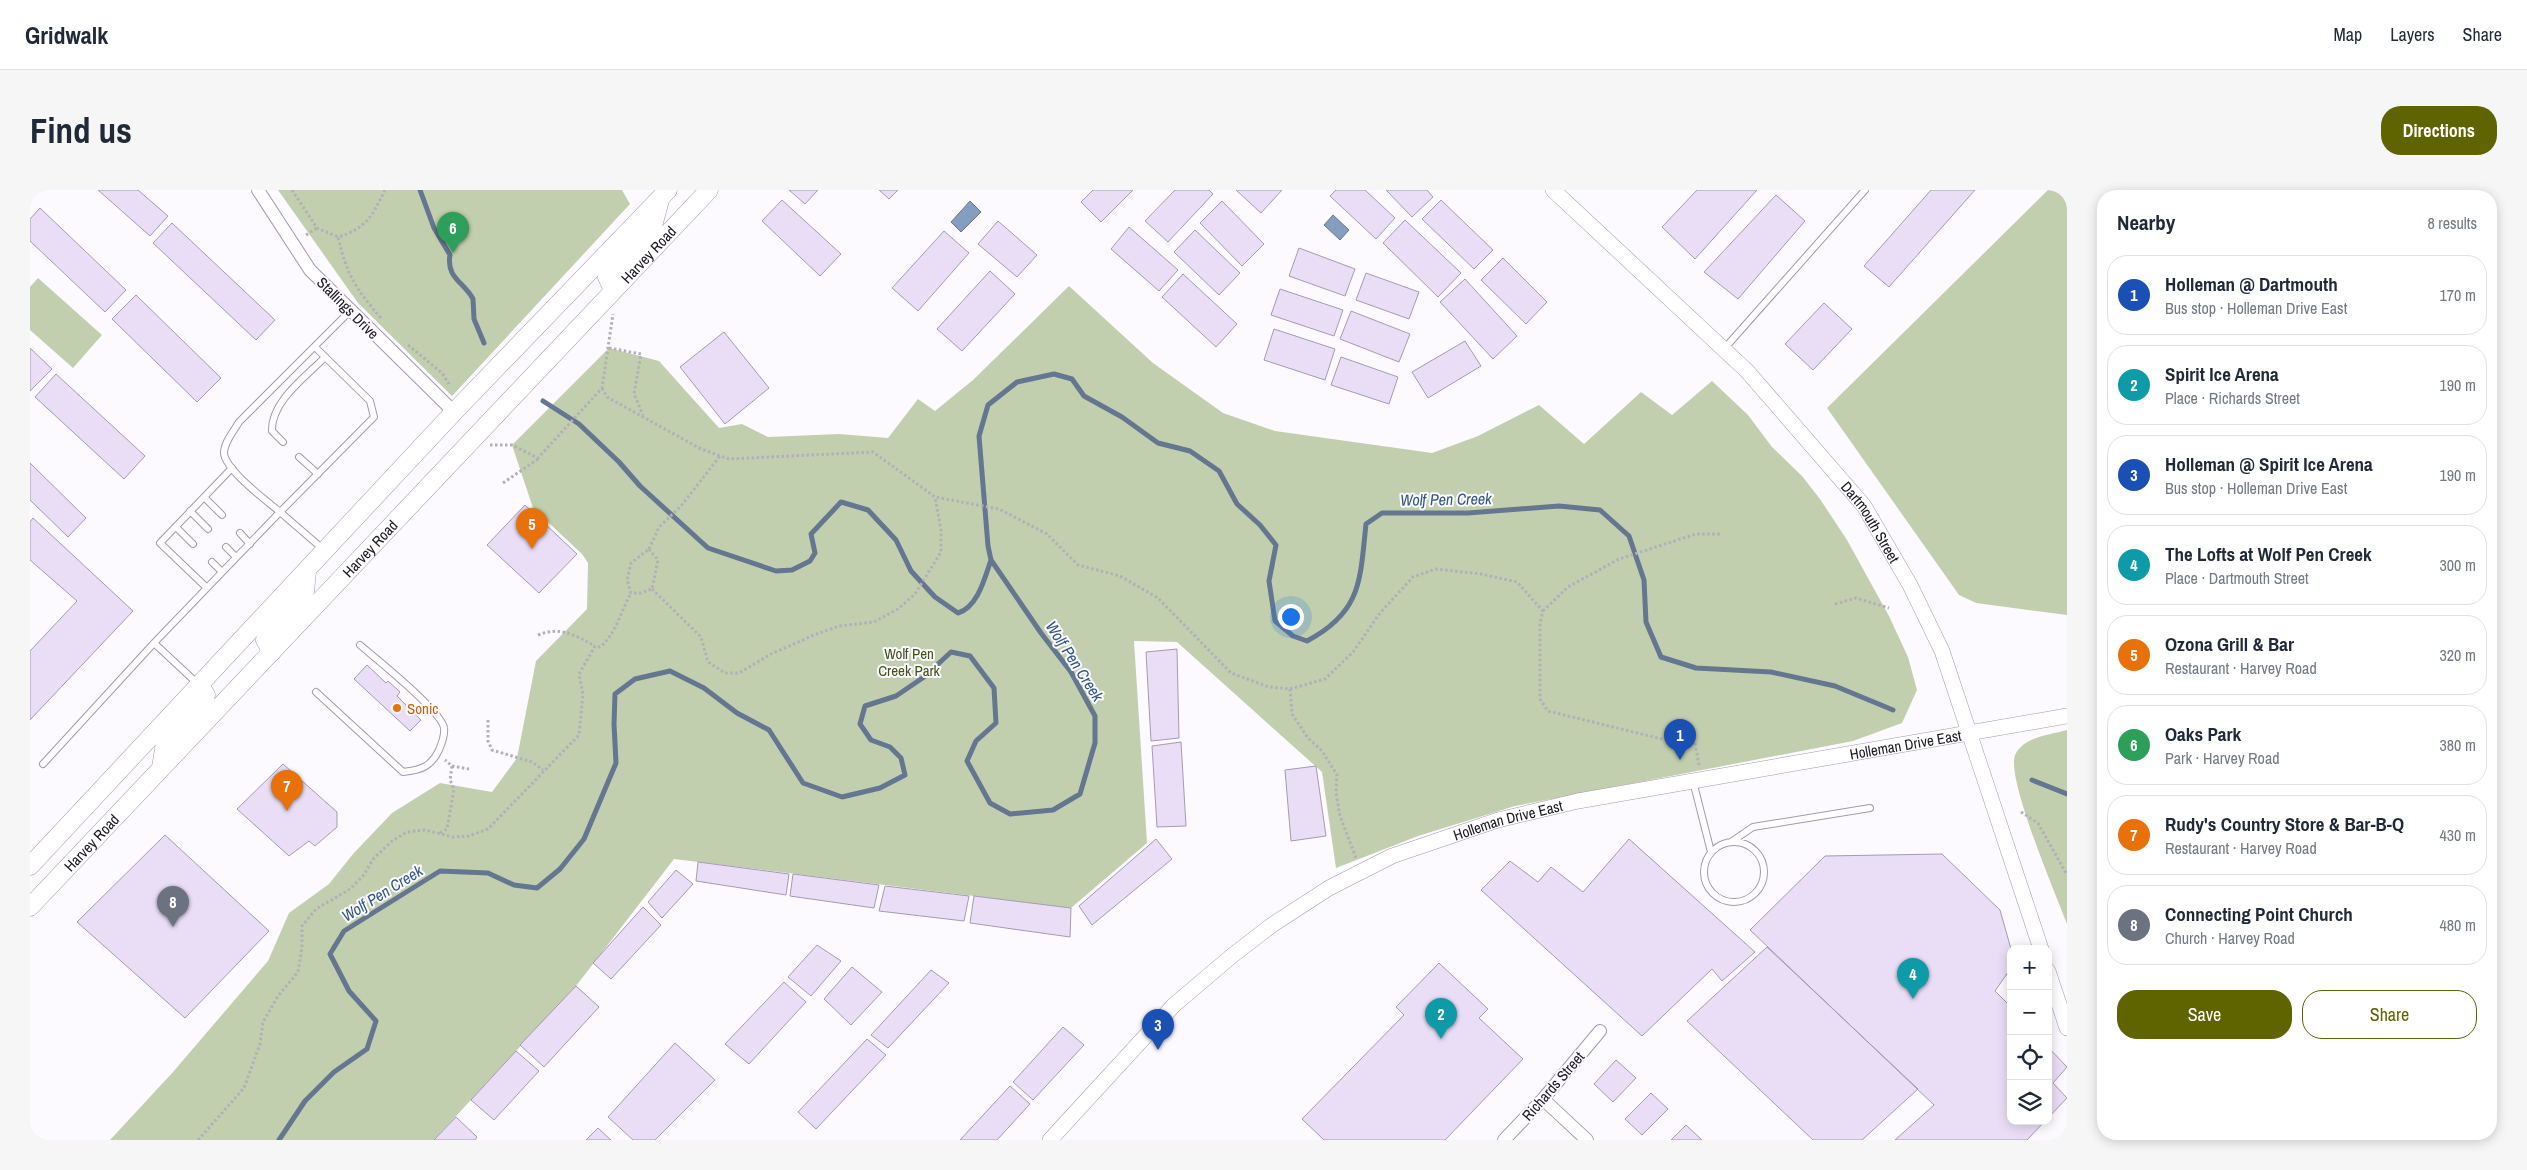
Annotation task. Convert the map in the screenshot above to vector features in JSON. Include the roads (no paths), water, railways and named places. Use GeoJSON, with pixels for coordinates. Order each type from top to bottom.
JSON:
{"type":"FeatureCollection","features":[{"type":"Feature","properties":{"kind":"main road","name":"Harvey Road"},"geometry":{"type":"LineString","coordinates":[[30,907],[709,190]]}},
{"type":"Feature","properties":{"kind":"main road","name":"Harvey Road"},"geometry":{"type":"LineString","coordinates":[[30,866],[326,552],[454,412],[664,194]]}},
{"type":"Feature","properties":{"kind":"main road"},"geometry":{"type":"LineString","coordinates":[[613,290],[607,277],[653,226],[664,194]]}},
{"type":"Feature","properties":{"kind":"main road"},"geometry":{"type":"LineString","coordinates":[[272,652],[265,640],[268,633],[305,592],[307,571]]}},
{"type":"Feature","properties":{"kind":"main road"},"geometry":{"type":"LineString","coordinates":[[161,768],[165,743],[204,702],[206,695],[199,685]]}},
{"type":"Feature","properties":{"kind":"street","name":"Stallings Drive"},"geometry":{"type":"LineString","coordinates":[[258,190],[310,270],[454,412]]}},
{"type":"Feature","properties":{"kind":"street","name":"Dartmouth Street"},"geometry":{"type":"LineString","coordinates":[[1553,190],[1747,371],[1864,506],[1910,585],[1942,651],[1971,733],[2040,945]]}},
{"type":"Feature","properties":{"kind":"street","name":"Holleman Drive East"},"geometry":{"type":"LineString","coordinates":[[1050,1140],[1174,1006],[1272,925],[1329,888],[1392,856],[1498,820],[1578,801],[2067,716]]}},
{"type":"Feature","properties":{"kind":"street"},"geometry":{"type":"LineString","coordinates":[[2052,983],[2067,1028]]}},
{"type":"Feature","properties":{"kind":"street","name":"Richards Street"},"geometry":{"type":"LineString","coordinates":[[1504,1140],[1543,1099],[1600,1031]]}},
{"type":"Feature","properties":{"kind":"street"},"geometry":{"type":"LineString","coordinates":[[1543,1099],[1587,1140]]}},
{"type":"Feature","properties":{"kind":"lane"},"geometry":{"type":"LineString","coordinates":[[1724,349],[1865,190]]}},
{"type":"Feature","properties":{"kind":"lane"},"geometry":{"type":"LineString","coordinates":[[326,552],[228,465],[224,453],[227,442],[239,422],[350,311]]}},
{"type":"Feature","properties":{"kind":"lane"},"geometry":{"type":"LineString","coordinates":[[43,764],[236,557],[374,417],[370,401],[315,347]]}},
{"type":"Feature","properties":{"kind":"lane"},"geometry":{"type":"LineString","coordinates":[[283,442],[272,431],[272,422],[278,406],[325,357]]}},
{"type":"Feature","properties":{"kind":"lane"},"geometry":{"type":"LineString","coordinates":[[299,457],[318,474]]}},
{"type":"Feature","properties":{"kind":"lane"},"geometry":{"type":"LineString","coordinates":[[207,588],[160,542],[232,468]]}},
{"type":"Feature","properties":{"kind":"lane"},"geometry":{"type":"LineString","coordinates":[[204,497],[222,515]]}},
{"type":"Feature","properties":{"kind":"lane"},"geometry":{"type":"LineString","coordinates":[[190,511],[208,530]]}},
{"type":"Feature","properties":{"kind":"lane"},"geometry":{"type":"LineString","coordinates":[[176,527],[193,544]]}},
{"type":"Feature","properties":{"kind":"lane"},"geometry":{"type":"LineString","coordinates":[[240,533],[250,544]]}},
{"type":"Feature","properties":{"kind":"lane"},"geometry":{"type":"LineString","coordinates":[[226,548],[236,557]]}},
{"type":"Feature","properties":{"kind":"lane"},"geometry":{"type":"LineString","coordinates":[[212,562],[222,572]]}},
{"type":"Feature","properties":{"kind":"lane"},"geometry":{"type":"LineString","coordinates":[[154,643],[199,685]]}},
{"type":"Feature","properties":{"kind":"lane"},"geometry":{"type":"LineString","coordinates":[[316,692],[403,772],[421,770],[433,762],[442,743],[444,726],[432,708],[360,645]]}},
{"type":"Feature","properties":{"kind":"lane"},"geometry":{"type":"LineString","coordinates":[[1698,781],[1711,852]]}},
{"type":"Feature","properties":{"kind":"lane"},"geometry":{"type":"LineString","coordinates":[[1731,842],[1750,846],[1762,862],[1762,881],[1750,897],[1731,902],[1713,894],[1704,877],[1704,866],[1711,852],[1722,844],[1731,842],[1754,827],[1870,808]]}},
{"type":"Feature","properties":{"kind":"water"},"geometry":{"type":"Polygon","coordinates":[[[970,201],[981,212],[961,232],[951,222],[970,201]]]}},
{"type":"Feature","properties":{"kind":"water"},"geometry":{"type":"Polygon","coordinates":[[[1333,215],[1349,230],[1340,240],[1324,225],[1333,215]]]}},
{"type":"Feature","properties":{"kind":"waterway"},"geometry":{"type":"LineString","coordinates":[[420,190],[434,228],[450,255],[449,263],[453,275],[473,299],[474,319],[484,343]]}},
{"type":"Feature","properties":{"kind":"waterway","name":"Wolf Pen Creek"},"geometry":{"type":"LineString","coordinates":[[279,1140],[305,1101],[334,1072],[367,1049],[376,1021],[349,991],[330,954],[344,931],[440,871],[488,873],[514,885],[537,888],[560,869],[584,839],[616,763],[615,694],[635,679],[670,671],[704,688],[737,713],[769,730],[803,783],[842,797],[880,788],[905,775],[901,758],[890,747],[871,740],[860,724],[865,706],[896,696],[924,677],[951,652],[970,656],[994,688],[996,723],[976,741],[967,761],[990,803],[1010,814],[1053,810],[1080,794],[1095,743],[1095,716],[1071,672],[1041,633],[991,560],[988,546],[979,436],[988,405],[1017,382],[1054,374],[1072,379],[1084,396],[1122,417],[1158,443],[1190,451],[1219,471],[1237,504],[1260,525],[1276,545],[1269,581],[1275,621],[1293,636],[1307,641],[1325,630],[1339,618],[1348,606],[1355,593],[1359,578],[1366,524],[1382,513],[1468,513],[1559,506],[1600,510],[1629,536],[1644,580],[1646,622],[1661,657],[1696,668],[1771,672],[1835,686],[1893,710]]}},
{"type":"Feature","properties":{"kind":"waterway"},"geometry":{"type":"LineString","coordinates":[[543,401],[579,424],[619,462],[640,486],[708,548],[776,571],[792,570],[810,561],[815,553],[811,534],[841,502],[868,510],[896,540],[911,571],[935,597],[958,613],[965,610],[976,598],[991,560]]}},
{"type":"Feature","properties":{"kind":"waterway","name":"Wolf Pen Creek"},"geometry":{"type":"LineString","coordinates":[[2032,780],[2067,794]]}},
{"type":"Feature","properties":{"kind":"place","name":"Oaks Park"},"geometry":{"type":"Point","coordinates":[453,253]}},
{"type":"Feature","properties":{"kind":"place","name":"Ozona Grill & Bar"},"geometry":{"type":"Point","coordinates":[532,549]}},
{"type":"Feature","properties":{"kind":"place","name":"Sonic"},"geometry":{"type":"Point","coordinates":[397,708]}},
{"type":"Feature","properties":{"kind":"place","name":"Holleman @ Dartmouth"},"geometry":{"type":"Point","coordinates":[1680,760]}},
{"type":"Feature","properties":{"kind":"place","name":"Rudy's Country Store & Bar-B-Q"},"geometry":{"type":"Point","coordinates":[287,811]}},
{"type":"Feature","properties":{"kind":"place","name":"Connecting Point Church"},"geometry":{"type":"Point","coordinates":[173,927]}},
{"type":"Feature","properties":{"kind":"place","name":"The Lofts at Wolf Pen Creek"},"geometry":{"type":"Point","coordinates":[1913,999]}},
{"type":"Feature","properties":{"kind":"place","name":"Spirit Ice Arena"},"geometry":{"type":"Point","coordinates":[1441,1039]}},
{"type":"Feature","properties":{"kind":"place","name":"Holleman @ Spirit Ice Arena"},"geometry":{"type":"Point","coordinates":[1158,1050]}},
{"type":"Feature","properties":{"kind":"park label","name":"Wolf Pen Creek Park"},"geometry":{"type":"Point","coordinates":[909,662]}}]}
